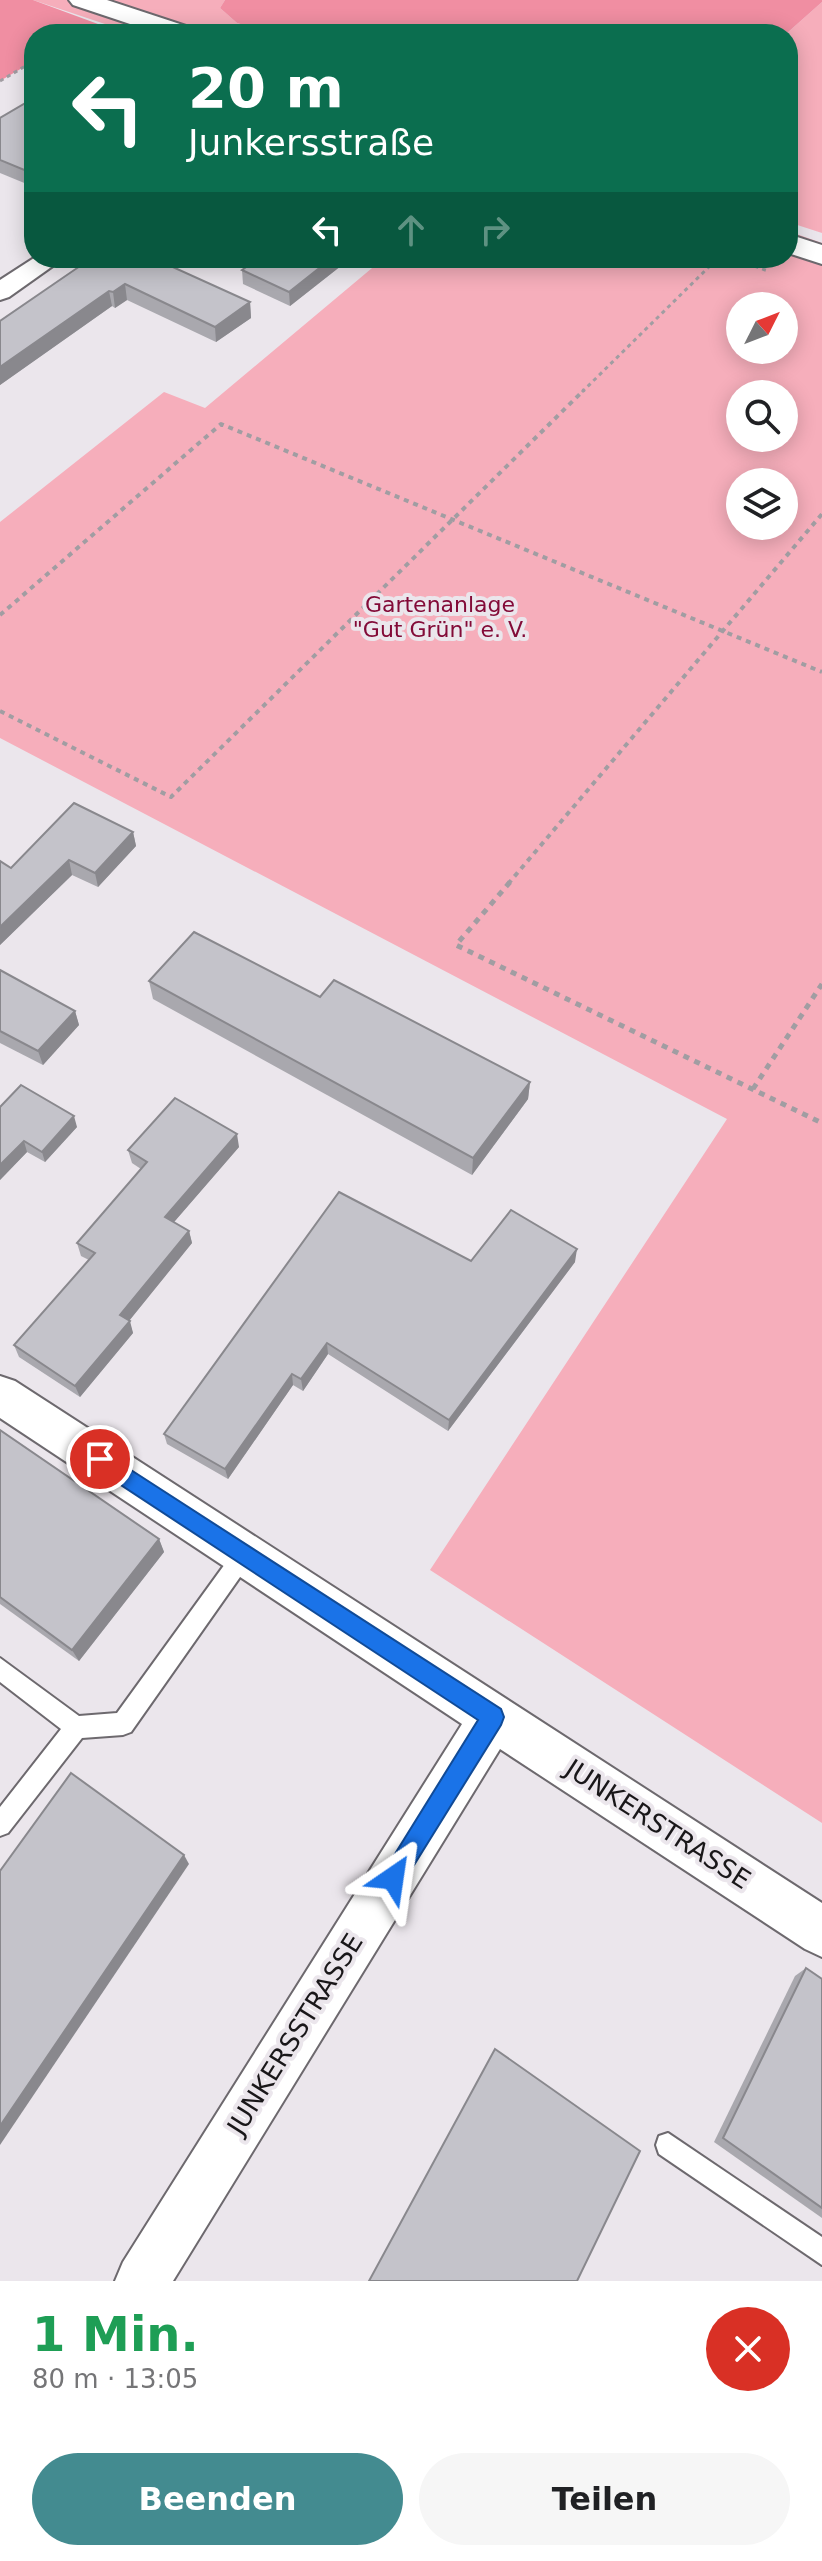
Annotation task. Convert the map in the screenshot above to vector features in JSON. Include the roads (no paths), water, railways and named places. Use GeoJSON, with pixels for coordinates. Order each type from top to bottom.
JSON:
{"type":"FeatureCollection","features":[{"type":"Feature","properties":{"kind":"street"},"geometry":{"type":"LineString","coordinates":[[82,0],[155,24]]}},
{"type":"Feature","properties":{"kind":"street"},"geometry":{"type":"LineString","coordinates":[[798,247],[822,255]]}},
{"type":"Feature","properties":{"kind":"street"},"geometry":{"type":"LineString","coordinates":[[0,292],[36,268]]}},
{"type":"Feature","properties":{"kind":"street"},"geometry":{"type":"LineString","coordinates":[[0,1395],[493,1717]]}},
{"type":"Feature","properties":{"kind":"street","name":"JUNKERSTRASSE"},"geometry":{"type":"LineString","coordinates":[[493,1717],[822,1932]]}},
{"type":"Feature","properties":{"kind":"street","name":"JUNKERSSTRASSE"},"geometry":{"type":"LineString","coordinates":[[142,2281],[493,1717]]}},
{"type":"Feature","properties":{"kind":"lane"},"geometry":{"type":"LineString","coordinates":[[0,1669],[76,1727],[123,1724],[245,1553]]}},
{"type":"Feature","properties":{"kind":"lane"},"geometry":{"type":"LineString","coordinates":[[0,1825],[76,1727]]}},
{"type":"Feature","properties":{"kind":"lane"},"geometry":{"type":"LineString","coordinates":[[668,2145],[822,2252]]}},
{"type":"Feature","properties":{"kind":"park label","name":"Gartenanlage \"Gut Grün\" e. V."},"geometry":{"type":"Point","coordinates":[440,616]}}]}
